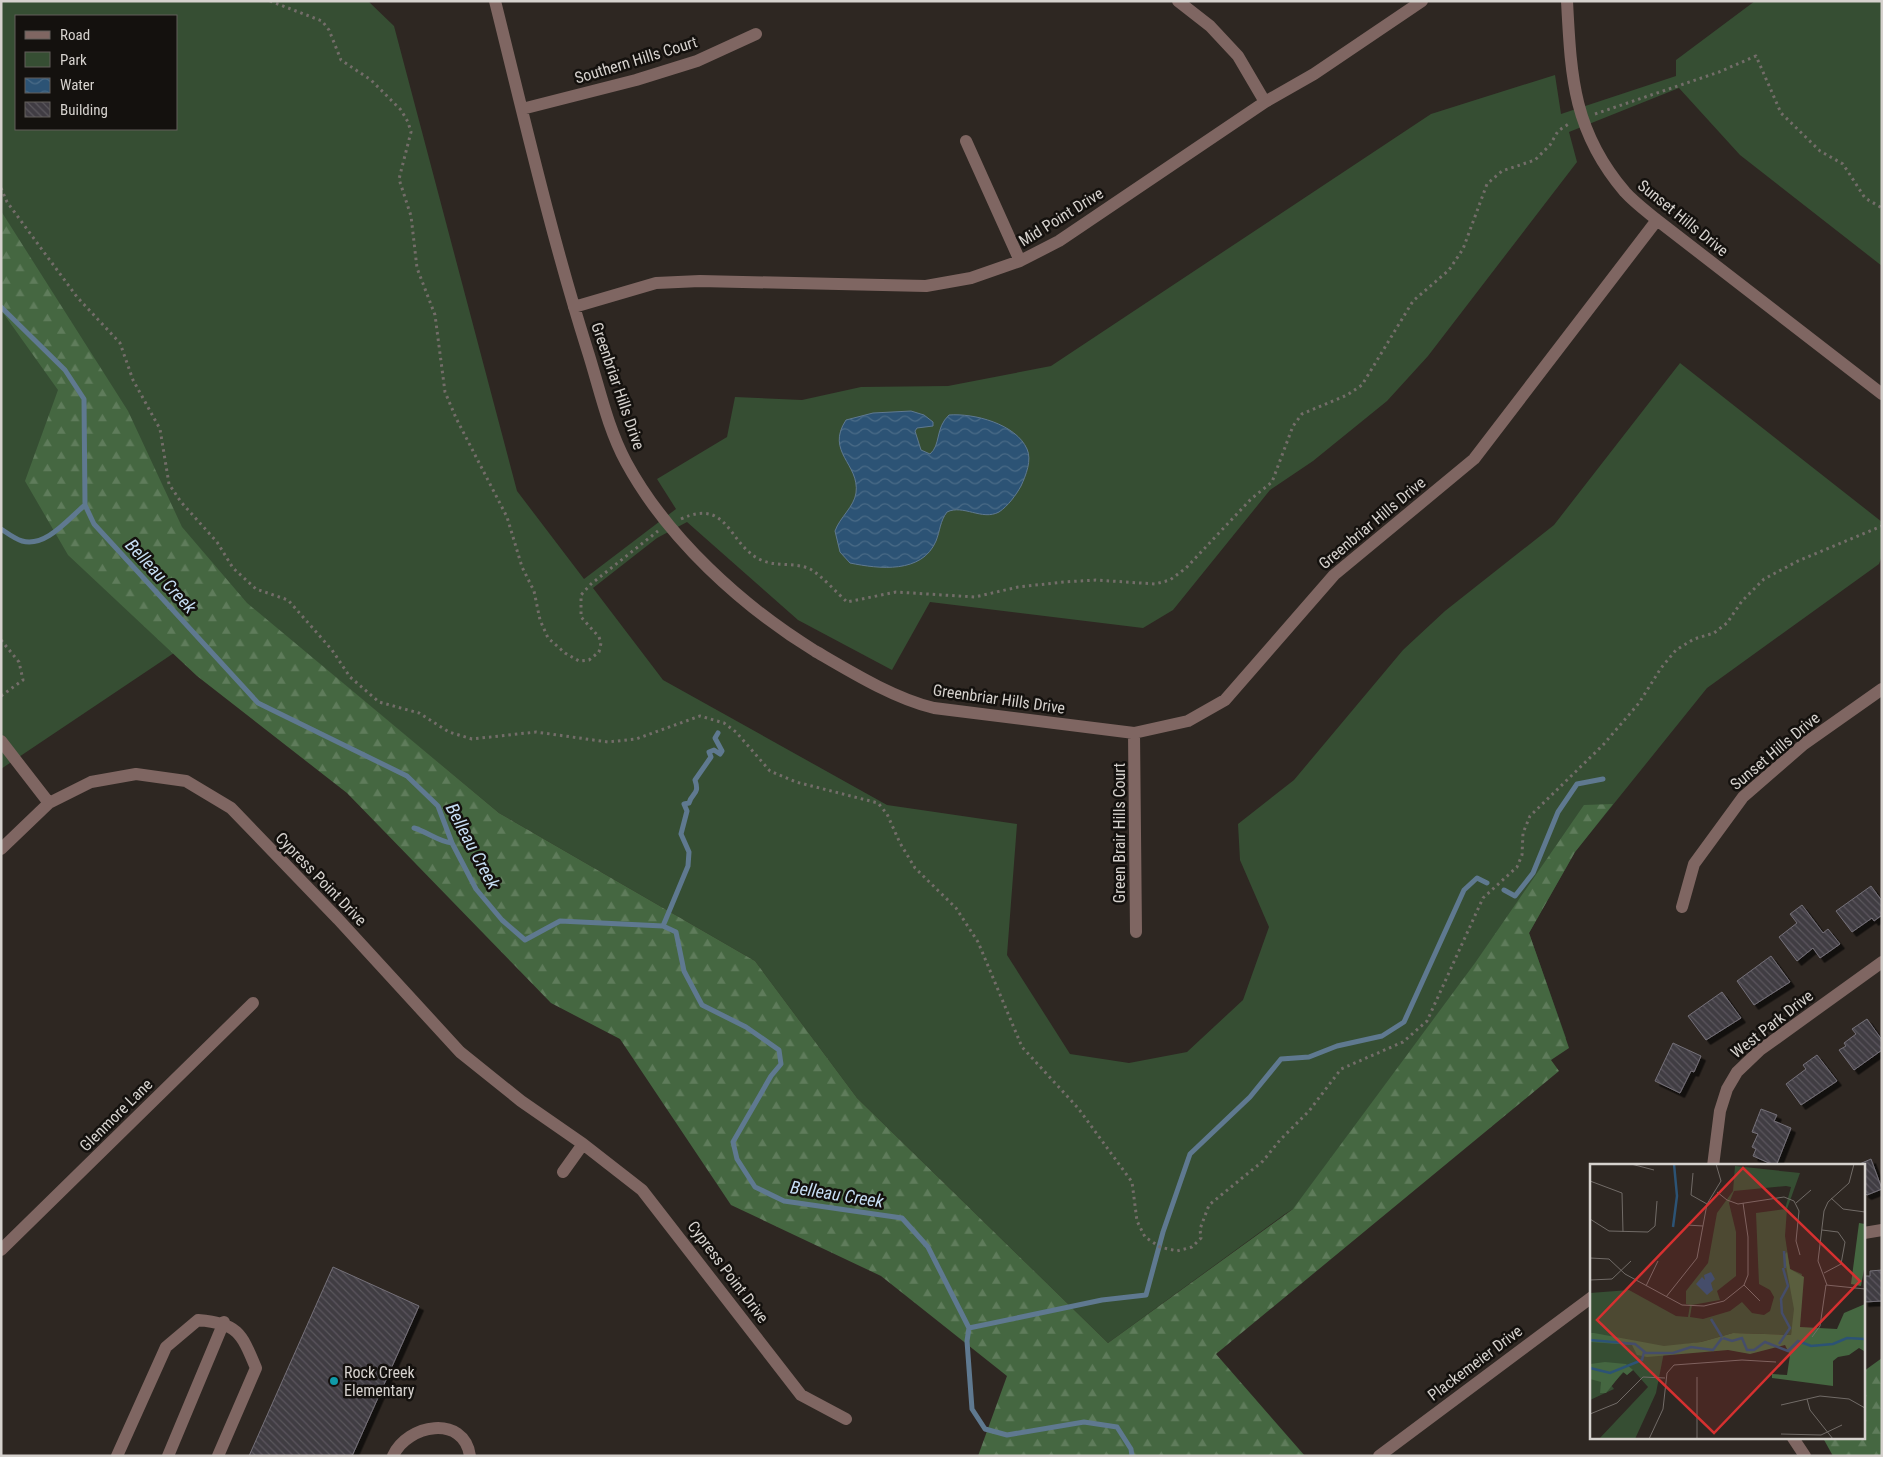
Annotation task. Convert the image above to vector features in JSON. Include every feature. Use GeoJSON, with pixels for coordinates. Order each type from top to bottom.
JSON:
{"type":"FeatureCollection","features":[{"type":"Feature","properties":{"kind":"street","name":"Greenbriar Hills Drive"},"geometry":{"type":"LineString","coordinates":[[495,1],[574,307],[618,445],[638,481],[670,524],[708,568],[754,610],[781,630],[830,660],[914,704],[1134,733],[1188,721],[1225,700],[1334,575],[1474,459],[1656,220]]}},
{"type":"Feature","properties":{"kind":"street"},"geometry":{"type":"LineString","coordinates":[[1178,1],[1210,26],[1238,56],[1265,102]]}},
{"type":"Feature","properties":{"kind":"street","name":"Mid Point Drive"},"geometry":{"type":"LineString","coordinates":[[574,307],[656,283],[700,280],[926,286],[971,278],[1020,261],[1059,241],[1265,102],[1314,74],[1422,1]]}},
{"type":"Feature","properties":{"kind":"street","name":"Sunset Hills Drive"},"geometry":{"type":"LineString","coordinates":[[1567,1],[1571,69],[1582,119],[1609,171],[1626,193],[1656,220],[1882,394]]}},
{"type":"Feature","properties":{"kind":"street","name":"Southern Hills Court"},"geometry":{"type":"LineString","coordinates":[[522,109],[636,80],[696,61],[756,34]]}},
{"type":"Feature","properties":{"kind":"street"},"geometry":{"type":"LineString","coordinates":[[966,141],[1020,261]]}},
{"type":"Feature","properties":{"kind":"street","name":"Sunset Hills Drive"},"geometry":{"type":"LineString","coordinates":[[1682,907],[1694,864],[1744,797],[1804,744],[1882,689]]}},
{"type":"Feature","properties":{"kind":"street","name":"Green Brair Hills Court"},"geometry":{"type":"LineString","coordinates":[[1134,733],[1136,932]]}},
{"type":"Feature","properties":{"kind":"street"},"geometry":{"type":"LineString","coordinates":[[1,741],[49,804]]}},
{"type":"Feature","properties":{"kind":"street","name":"Cypress Point Drive"},"geometry":{"type":"LineString","coordinates":[[1,849],[49,804],[90,782],[136,774],[186,781],[231,808],[460,1052],[521,1101],[584,1144],[642,1190],[801,1395],[846,1419]]}},
{"type":"Feature","properties":{"kind":"street","name":"West Park Drive"},"geometry":{"type":"LineString","coordinates":[[1713,1164],[1717,1124],[1727,1089],[1737,1072],[1760,1050],[1882,962]]}},
{"type":"Feature","properties":{"kind":"street","name":"Glenmore Lane"},"geometry":{"type":"LineString","coordinates":[[1,1250],[252,1003]]}},
{"type":"Feature","properties":{"kind":"street"},"geometry":{"type":"LineString","coordinates":[[563,1172],[584,1144]]}},
{"type":"Feature","properties":{"kind":"street"},"geometry":{"type":"LineString","coordinates":[[1866,1233],[1882,1230]]}},
{"type":"Feature","properties":{"kind":"street","name":"Plackemeier Drive"},"geometry":{"type":"LineString","coordinates":[[1378,1456],[1590,1298]]}},
{"type":"Feature","properties":{"kind":"street"},"geometry":{"type":"LineString","coordinates":[[117,1456],[166,1347],[198,1320],[224,1322],[243,1338],[256,1368],[218,1456]]}},
{"type":"Feature","properties":{"kind":"street"},"geometry":{"type":"LineString","coordinates":[[168,1456],[224,1322]]}},
{"type":"Feature","properties":{"kind":"street"},"geometry":{"type":"LineString","coordinates":[[393,1456],[397,1447],[417,1431],[438,1426],[459,1435],[470,1456]]}},
{"type":"Feature","properties":{"kind":"street"},"geometry":{"type":"LineString","coordinates":[[1794,1440],[1805,1456]]}},
{"type":"Feature","properties":{"kind":"path"},"geometry":{"type":"LineString","coordinates":[[270,1],[322,21],[329,30],[342,60],[371,80],[400,110],[408,122],[411,132],[399,179],[412,216],[417,268],[435,315],[445,392],[464,434],[507,517],[522,567],[534,591],[540,620],[548,638],[565,653],[579,661],[589,660],[599,652],[602,643],[581,617],[581,595],[591,584],[657,531],[688,516],[702,513],[721,518],[744,546],[760,560],[810,570],[847,602],[896,592],[974,597],[1018,587],[1064,582],[1096,580],[1155,584],[1170,580],[1186,568],[1251,499],[1272,482],[1293,426],[1302,414],[1347,395],[1362,385],[1413,301],[1450,270],[1463,249],[1487,184],[1502,171],[1535,160],[1550,145],[1558,131],[1568,123],[1720,72],[1756,56],[1782,113],[1820,152],[1843,164],[1865,198],[1882,208]]}},
{"type":"Feature","properties":{"kind":"path"},"geometry":{"type":"LineString","coordinates":[[1,188],[7,202],[77,298],[120,343],[133,380],[160,429],[169,484],[181,502],[216,542],[233,568],[256,589],[288,600],[332,650],[350,677],[379,702],[419,713],[449,732],[472,738],[536,732],[608,742],[636,739],[700,716],[724,723],[736,732],[770,771],[796,782],[878,803],[887,814],[900,843],[915,868],[956,908],[978,942],[1022,1047],[1078,1108],[1132,1182],[1137,1221],[1145,1237],[1160,1247],[1177,1251],[1192,1247],[1201,1238],[1200,1229],[1209,1204],[1263,1161],[1280,1140],[1309,1111],[1341,1069],[1403,1042],[1427,1021],[1483,898],[1517,866],[1522,855],[1523,833],[1530,816],[1602,745],[1627,717],[1676,650],[1694,639],[1714,633],[1727,622],[1742,600],[1764,579],[1798,561],[1882,526]]}},
{"type":"Feature","properties":{"kind":"path"},"geometry":{"type":"LineString","coordinates":[[1,640],[19,662],[23,680],[1,696]]}},
{"type":"Feature","properties":{"kind":"green space"},"geometry":{"type":"Polygon","coordinates":[[[1,1],[368,1],[394,26],[517,491],[584,579],[676,509],[657,479],[727,437],[735,397],[802,400],[861,387],[948,386],[1051,366],[1431,114],[1555,75],[1561,114],[1676,76],[1676,60],[1755,1],[1882,1],[1882,266],[1740,155],[1679,88],[1569,132],[1577,162],[1428,356],[1387,401],[1313,461],[1270,490],[1173,610],[1143,628],[930,602],[892,670],[798,620],[687,522],[657,538],[593,588],[663,680],[887,805],[1017,824],[1007,955],[1070,1054],[1129,1063],[1187,1052],[1243,1000],[1269,927],[1240,860],[1238,824],[1294,780],[1403,650],[1445,611],[1554,525],[1680,363],[1882,522],[1882,556],[1879,564],[1707,688],[1575,852],[1529,933],[1566,1038],[1285,1214],[1108,1343],[857,1098],[755,961],[499,813],[247,604],[1,769],[1,1]]]}},
{"type":"Feature","properties":{"kind":"green space"},"geometry":{"type":"Polygon","coordinates":[[[1,211],[128,411],[182,527],[247,603],[499,813],[755,961],[857,1098],[1108,1343],[1293,1209],[1475,963],[1584,805],[1613,804],[1575,852],[1529,933],[1569,1048],[1551,1060],[1559,1071],[1216,1354],[1305,1456],[978,1456],[1007,1376],[881,1276],[731,1205],[620,1039],[551,1003],[347,793],[197,676],[68,555],[25,481],[58,390],[1,310],[1,211]]]}},
{"type":"Feature","properties":{"kind":"green space"},"geometry":{"type":"Polygon","coordinates":[[[1882,1358],[1882,1456],[1833,1456],[1824,1440],[1866,1440],[1866,1370],[1882,1358]]]}},
{"type":"Feature","properties":{"kind":"water"},"geometry":{"type":"Polygon","coordinates":[[[911,411],[924,415],[933,422],[933,426],[917,428],[915,431],[921,450],[930,454],[936,446],[942,425],[949,415],[982,418],[1004,427],[1022,440],[1027,449],[1029,463],[1025,477],[1014,497],[999,512],[986,515],[959,510],[947,512],[941,522],[936,541],[929,552],[921,559],[899,567],[874,567],[850,563],[840,552],[835,531],[853,503],[856,493],[856,483],[853,474],[841,450],[839,441],[841,431],[846,420],[873,413],[911,411]]]}},
{"type":"Feature","properties":{"kind":"building"},"geometry":{"type":"Polygon","coordinates":[[[1871,886],[1882,901],[1882,915],[1874,921],[1872,918],[1852,932],[1836,911],[1871,886]]]}},
{"type":"Feature","properties":{"kind":"building"},"geometry":{"type":"Polygon","coordinates":[[[1802,905],[1823,933],[1828,929],[1840,944],[1820,958],[1813,948],[1797,961],[1779,937],[1797,923],[1790,914],[1802,905]]]}},
{"type":"Feature","properties":{"kind":"building"},"geometry":{"type":"Polygon","coordinates":[[[1771,956],[1790,982],[1754,1005],[1737,981],[1771,956]]]}},
{"type":"Feature","properties":{"kind":"building"},"geometry":{"type":"Polygon","coordinates":[[[1722,992],[1741,1018],[1706,1040],[1688,1016],[1722,992]]]}},
{"type":"Feature","properties":{"kind":"building"},"geometry":{"type":"Polygon","coordinates":[[[1867,1019],[1882,1040],[1882,1050],[1854,1070],[1839,1050],[1846,1046],[1844,1043],[1856,1034],[1852,1029],[1867,1019]]]}},
{"type":"Feature","properties":{"kind":"building"},"geometry":{"type":"Polygon","coordinates":[[[1673,1043],[1701,1056],[1694,1072],[1691,1071],[1680,1093],[1655,1081],[1673,1043]]]}},
{"type":"Feature","properties":{"kind":"building"},"geometry":{"type":"Polygon","coordinates":[[[1817,1055],[1837,1081],[1801,1105],[1786,1084],[1806,1069],[1803,1065],[1817,1055]]]}},
{"type":"Feature","properties":{"kind":"building"},"geometry":{"type":"Polygon","coordinates":[[[1761,1109],[1777,1115],[1774,1121],[1791,1128],[1777,1164],[1771,1164],[1753,1156],[1756,1149],[1752,1147],[1758,1134],[1752,1132],[1761,1109]]]}},
{"type":"Feature","properties":{"kind":"building"},"geometry":{"type":"Polygon","coordinates":[[[1871,1159],[1882,1189],[1866,1194],[1866,1164],[1860,1164],[1871,1159]]]}},
{"type":"Feature","properties":{"kind":"building","name":"Rock Creek Elementary"},"geometry":{"type":"Polygon","coordinates":[[[333,1267],[419,1306],[352,1456],[249,1456],[333,1267]]]}},
{"type":"Feature","properties":{"kind":"building"},"geometry":{"type":"Polygon","coordinates":[[[1882,1270],[1882,1301],[1866,1302],[1866,1276],[1870,1276],[1870,1271],[1882,1270]]]}},
{"type":"Feature","properties":{"kind":"waterway","name":"Belleau Creek"},"geometry":{"type":"LineString","coordinates":[[1,307],[65,370],[84,399],[85,505],[94,524],[258,703],[407,776],[438,806],[452,843],[476,889],[502,920],[525,940],[560,921],[663,926],[676,932],[684,971],[702,1005],[746,1027],[779,1050],[781,1064],[771,1076],[733,1142],[737,1159],[755,1187],[784,1201],[902,1218],[928,1247],[969,1328],[967,1341],[972,1409],[985,1429],[1007,1435],[1084,1422],[1117,1427],[1131,1449],[1132,1456]]}},
{"type":"Feature","properties":{"kind":"waterway"},"geometry":{"type":"LineString","coordinates":[[1,529],[22,541],[40,540],[56,530],[85,505]]}},
{"type":"Feature","properties":{"kind":"waterway"},"geometry":{"type":"LineString","coordinates":[[663,926],[688,866],[689,852],[681,834],[687,811],[684,804],[689,803],[696,791],[695,780],[711,757],[709,752],[714,750],[720,754],[722,751],[715,738],[718,733]]}},
{"type":"Feature","properties":{"kind":"waterway"},"geometry":{"type":"LineString","coordinates":[[1504,890],[1515,896],[1533,873],[1558,812],[1577,784],[1603,779]]}},
{"type":"Feature","properties":{"kind":"waterway"},"geometry":{"type":"LineString","coordinates":[[414,828],[452,843]]}},
{"type":"Feature","properties":{"kind":"waterway"},"geometry":{"type":"LineString","coordinates":[[969,1328],[1102,1300],[1146,1295],[1163,1232],[1190,1154],[1250,1097],[1281,1059],[1309,1057],[1337,1046],[1382,1036],[1404,1022],[1464,890],[1477,878],[1487,883]]}},
{"type":"Feature","properties":{"kind":"place","name":"Rock Creek Elementary"},"geometry":{"type":"Point","coordinates":[334,1381]}}]}
